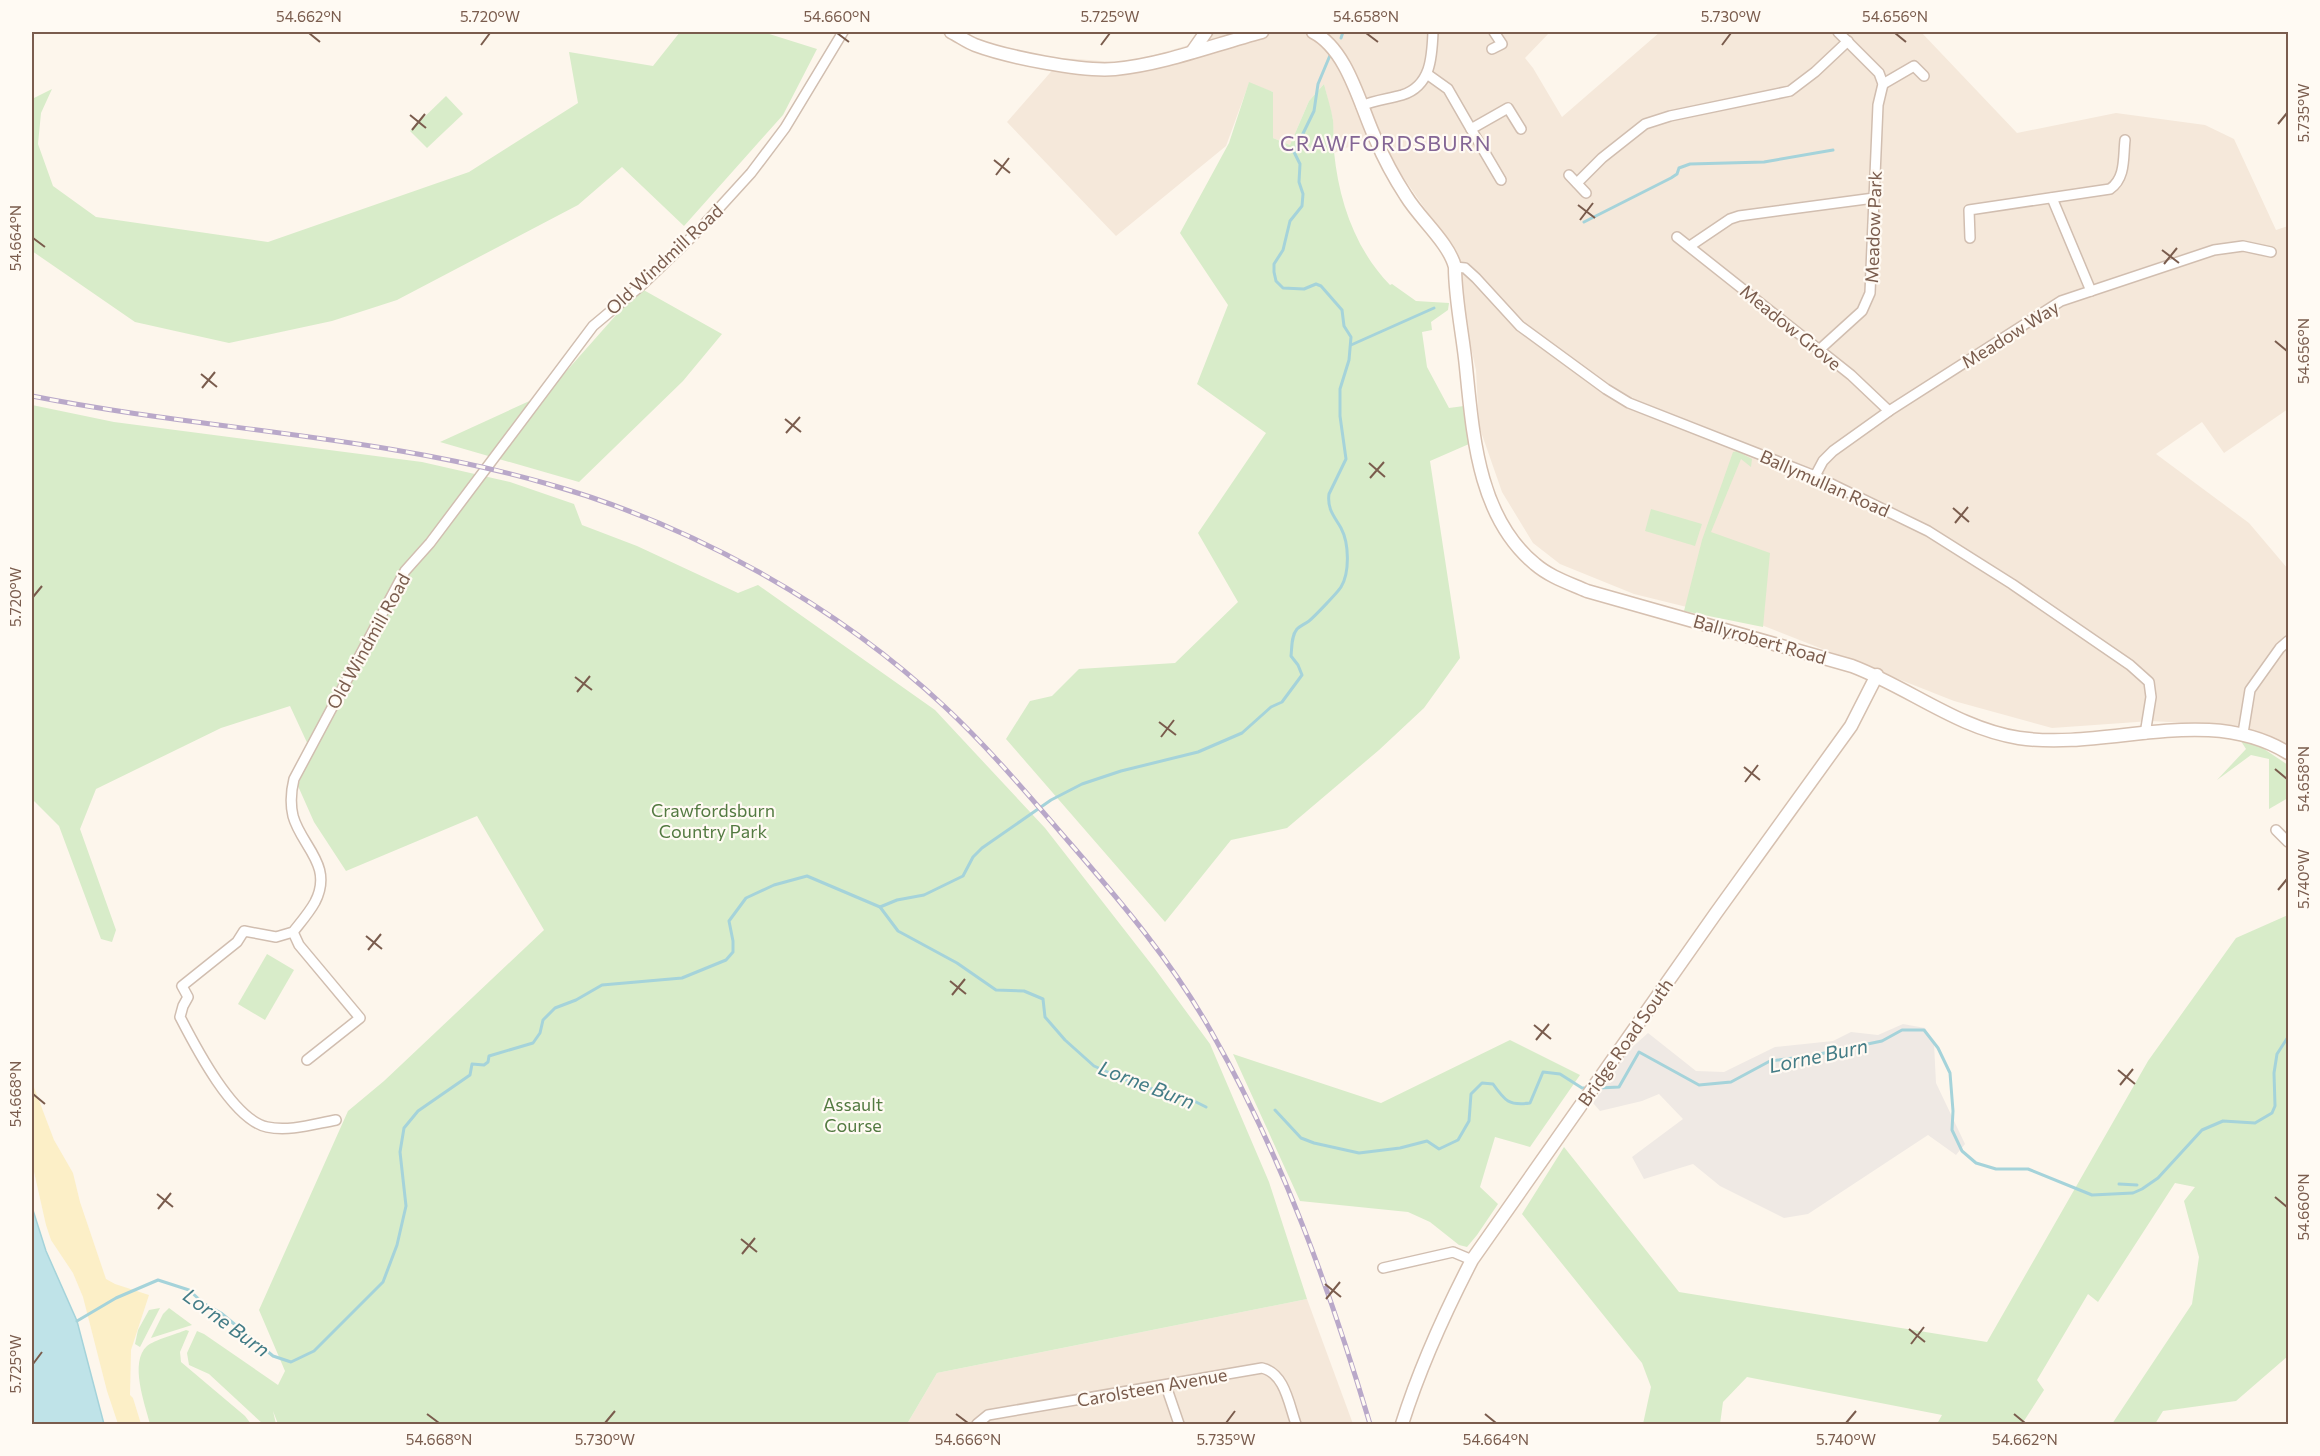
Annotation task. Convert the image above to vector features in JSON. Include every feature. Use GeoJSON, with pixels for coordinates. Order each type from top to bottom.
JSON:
{"type":"FeatureCollection","features":[{"type":"Feature","properties":{"kind":"main road"},"geometry":{"type":"LineString","coordinates":[[951,32],[974,45],[1004,54],[1112,69],[1192,52],[1262,32]]}},
{"type":"Feature","properties":{"kind":"main road"},"geometry":{"type":"LineString","coordinates":[[1192,52],[1206,32]]}},
{"type":"Feature","properties":{"kind":"main road"},"geometry":{"type":"LineString","coordinates":[[1313,32],[1337,52],[1378,146],[1406,196],[1452,256],[1455,267]]}},
{"type":"Feature","properties":{"kind":"main road","name":"Ballyrobert Road"},"geometry":{"type":"LineString","coordinates":[[1455,267],[1472,425],[1479,464],[1489,496],[1501,524],[1520,550],[1536,565],[1556,578],[1587,591],[1824,657],[1877,675],[1945,714],[1991,732],[2051,741],[2191,730],[2243,733],[2265,740],[2289,753]]}},
{"type":"Feature","properties":{"kind":"main road","name":"Bridge Road South"},"geometry":{"type":"LineString","coordinates":[[1402,1425],[1418,1376],[1443,1316],[1472,1260],[1851,726],[1877,675]]}},
{"type":"Feature","properties":{"kind":"street","name":"Old Windmill Road"},"geometry":{"type":"LineString","coordinates":[[293,932],[315,902],[319,891],[320,870],[317,858],[293,816],[290,794],[294,779],[405,571],[430,543],[593,326],[643,284],[700,229],[751,173],[785,128],[843,32]]}},
{"type":"Feature","properties":{"kind":"street"},"geometry":{"type":"LineString","coordinates":[[1361,106],[1406,93],[1417,87],[1427,74],[1432,61],[1433,32]]}},
{"type":"Feature","properties":{"kind":"street"},"geometry":{"type":"LineString","coordinates":[[1494,32],[1502,44]]}},
{"type":"Feature","properties":{"kind":"street"},"geometry":{"type":"LineString","coordinates":[[1838,32],[1879,73],[1883,84],[1914,66],[1924,76]]}},
{"type":"Feature","properties":{"kind":"street"},"geometry":{"type":"LineString","coordinates":[[1492,50],[1511,38]]}},
{"type":"Feature","properties":{"kind":"street"},"geometry":{"type":"LineString","coordinates":[[1577,183],[1602,158],[1645,124],[1670,116],[1790,91],[1815,72],[1848,41]]}},
{"type":"Feature","properties":{"kind":"street"},"geometry":{"type":"LineString","coordinates":[[1427,74],[1448,89],[1500,180]]}},
{"type":"Feature","properties":{"kind":"street","name":"Meadow Park"},"geometry":{"type":"LineString","coordinates":[[1819,350],[1862,312],[1869,300],[1878,105],[1883,84]]}},
{"type":"Feature","properties":{"kind":"street"},"geometry":{"type":"LineString","coordinates":[[1471,129],[1506,105],[1521,129]]}},
{"type":"Feature","properties":{"kind":"street"},"geometry":{"type":"LineString","coordinates":[[1970,238],[1969,210],[2105,191],[2115,186],[2121,174],[2125,140]]}},
{"type":"Feature","properties":{"kind":"street"},"geometry":{"type":"LineString","coordinates":[[1569,175],[1586,193]]}},
{"type":"Feature","properties":{"kind":"street"},"geometry":{"type":"LineString","coordinates":[[1690,246],[1730,219],[1739,216],[1874,198]]}},
{"type":"Feature","properties":{"kind":"street"},"geometry":{"type":"LineString","coordinates":[[2052,198],[2091,291]]}},
{"type":"Feature","properties":{"kind":"street","name":"Meadow Grove"},"geometry":{"type":"LineString","coordinates":[[1677,237],[1851,375],[1889,411]]}},
{"type":"Feature","properties":{"kind":"street","name":"Meadow Way"},"geometry":{"type":"LineString","coordinates":[[1815,476],[1823,461],[1833,451],[1889,411],[2061,301],[2214,250],[2243,246],[2271,252]]}},
{"type":"Feature","properties":{"kind":"street","name":"Ballymullan Road"},"geometry":{"type":"LineString","coordinates":[[1455,267],[1465,268],[1520,326],[1606,389],[1629,403],[1815,476],[1928,531],[2012,584],[2130,665],[2149,682],[2151,697],[2145,734]]}},
{"type":"Feature","properties":{"kind":"street"},"geometry":{"type":"LineString","coordinates":[[2243,733],[2250,690],[2280,648],[2289,641]]}},
{"type":"Feature","properties":{"kind":"street"},"geometry":{"type":"LineString","coordinates":[[2276,830],[2289,842]]}},
{"type":"Feature","properties":{"kind":"street"},"geometry":{"type":"LineString","coordinates":[[307,1060],[360,1018],[298,945],[293,932],[276,937],[244,931],[237,942],[182,986],[188,997],[180,1017],[206,1067],[254,1122],[265,1127],[291,1128],[336,1120]]}},
{"type":"Feature","properties":{"kind":"street"},"geometry":{"type":"LineString","coordinates":[[1383,1268],[1453,1252],[1472,1260]]}},
{"type":"Feature","properties":{"kind":"street","name":"Carolsteen Avenue"},"geometry":{"type":"LineString","coordinates":[[977,1425],[988,1415],[1166,1386],[1257,1368],[1267,1369],[1279,1378],[1296,1425]]}},
{"type":"Feature","properties":{"kind":"street"},"geometry":{"type":"LineString","coordinates":[[1166,1386],[1179,1425]]}},
{"type":"Feature","properties":{"kind":"shaded area"},"geometry":{"type":"Polygon","coordinates":[[[1206,32],[1550,32],[1525,58],[1562,117],[1660,32],[1921,32],[2017,133],[2116,113],[2205,125],[2234,139],[2276,230],[2288,226],[2288,409],[2224,453],[2202,422],[2156,454],[2249,523],[2288,569],[2288,747],[2238,726],[2151,721],[2052,728],[1954,701],[1764,626],[1634,594],[1560,564],[1533,543],[1502,492],[1479,426],[1476,370],[1468,334],[1457,255],[1403,177],[1378,135],[1334,153],[1333,120],[1324,84],[1309,101],[1290,145],[1273,138],[1273,92],[1249,83],[1226,146],[1116,236],[1007,122],[1063,58],[1127,63],[1199,42],[1206,32]]]}},
{"type":"Feature","properties":{"kind":"shaded area"},"geometry":{"type":"Polygon","coordinates":[[[1903,1024],[1925,1028],[1934,1044],[1936,1083],[1965,1144],[1956,1155],[1928,1135],[1808,1214],[1784,1218],[1720,1186],[1693,1164],[1644,1179],[1632,1157],[1683,1119],[1659,1094],[1642,1101],[1600,1111],[1593,1103],[1628,1051],[1648,1033],[1696,1071],[1724,1072],[1775,1047],[1833,1041],[1851,1032],[1878,1035],[1903,1024]]]}},
{"type":"Feature","properties":{"kind":"shaded area"},"geometry":{"type":"Polygon","coordinates":[[[1307,1299],[1353,1424],[907,1424],[937,1373],[1307,1299]]]}},
{"type":"Feature","properties":{"kind":"green space"},"geometry":{"type":"Polygon","coordinates":[[[680,32],[763,32],[817,49],[783,115],[684,226],[622,167],[578,205],[397,300],[332,321],[229,343],[135,322],[32,251],[32,99],[52,89],[41,113],[38,144],[53,186],[96,217],[268,242],[469,172],[578,103],[569,52],[653,66],[680,32]]]}},
{"type":"Feature","properties":{"kind":"green space"},"geometry":{"type":"Polygon","coordinates":[[[1249,82],[1273,92],[1273,138],[1290,145],[1309,101],[1324,84],[1333,120],[1334,152],[1340,188],[1351,223],[1367,256],[1390,285],[1392,284],[1416,301],[1449,303],[1448,310],[1431,322],[1432,330],[1422,332],[1427,367],[1449,408],[1464,406],[1469,444],[1430,461],[1460,658],[1424,708],[1379,750],[1287,828],[1231,840],[1165,922],[1006,739],[1030,701],[1052,696],[1079,669],[1175,663],[1238,602],[1198,533],[1266,433],[1197,384],[1228,305],[1180,233],[1229,143],[1249,82]]]}},
{"type":"Feature","properties":{"kind":"green space"},"geometry":{"type":"Polygon","coordinates":[[[446,96],[463,114],[427,148],[410,131],[446,96]]]}},
{"type":"Feature","properties":{"kind":"green space"},"geometry":{"type":"Polygon","coordinates":[[[640,288],[722,334],[683,381],[579,482],[440,442],[547,393],[640,288]]]}},
{"type":"Feature","properties":{"kind":"green space","name":"Crawfordsburn Country Park"},"geometry":{"type":"Polygon","coordinates":[[[32,405],[114,422],[422,462],[510,482],[574,504],[582,525],[637,546],[738,593],[758,585],[935,710],[1045,828],[1155,969],[1210,1044],[1269,1182],[1307,1299],[937,1373],[907,1424],[278,1424],[273,1411],[276,1424],[263,1424],[209,1374],[189,1365],[187,1353],[197,1331],[278,1385],[285,1371],[259,1310],[348,1111],[384,1081],[544,930],[477,816],[346,871],[314,822],[298,786],[310,749],[290,706],[221,728],[96,789],[80,829],[116,930],[112,942],[101,939],[59,826],[32,799],[32,405]]]}},
{"type":"Feature","properties":{"kind":"green space"},"geometry":{"type":"Polygon","coordinates":[[[1737,451],[1752,459],[1751,467],[1741,459],[1711,532],[1770,553],[1763,627],[1684,611],[1702,540],[1733,452],[1737,451]]]}},
{"type":"Feature","properties":{"kind":"green space"},"geometry":{"type":"Polygon","coordinates":[[[1651,509],[1702,524],[1695,546],[1645,531],[1651,509]]]}},
{"type":"Feature","properties":{"kind":"green space"},"geometry":{"type":"Polygon","coordinates":[[[2241,741],[2261,747],[2288,765],[2288,798],[2269,809],[2269,759],[2251,755],[2217,780],[2246,749],[2241,741]]]}},
{"type":"Feature","properties":{"kind":"green space"},"geometry":{"type":"Polygon","coordinates":[[[2288,915],[2288,1356],[2236,1401],[2163,1411],[2155,1424],[2112,1424],[2192,1304],[2199,1257],[2184,1201],[2195,1187],[2175,1183],[2098,1302],[2088,1294],[2037,1380],[2044,1390],[2022,1424],[1937,1424],[1942,1415],[1747,1377],[1723,1402],[1720,1424],[1643,1424],[1651,1387],[1642,1363],[1522,1214],[1564,1147],[1679,1292],[1987,1342],[2148,1061],[2236,938],[2288,915]]]}},
{"type":"Feature","properties":{"kind":"green space"},"geometry":{"type":"Polygon","coordinates":[[[267,954],[294,970],[265,1020],[238,1004],[267,954]]]}},
{"type":"Feature","properties":{"kind":"green space"},"geometry":{"type":"Polygon","coordinates":[[[1510,1040],[1580,1075],[1530,1147],[1495,1137],[1480,1187],[1498,1204],[1467,1247],[1459,1245],[1430,1222],[1408,1212],[1300,1201],[1233,1054],[1381,1103],[1510,1040]]]}},
{"type":"Feature","properties":{"kind":"green space"},"geometry":{"type":"Polygon","coordinates":[[[160,1308],[140,1347],[135,1344],[138,1330],[149,1310],[160,1308]]]}},
{"type":"Feature","properties":{"kind":"green space"},"geometry":{"type":"Polygon","coordinates":[[[169,1308],[192,1325],[151,1338],[163,1314],[169,1308]]]}},
{"type":"Feature","properties":{"kind":"green space"},"geometry":{"type":"Polygon","coordinates":[[[186,1330],[189,1331],[180,1352],[181,1362],[245,1416],[251,1424],[150,1424],[140,1384],[139,1362],[142,1353],[150,1344],[186,1330]]]}},
{"type":"Feature","properties":{"kind":"sand"},"geometry":{"type":"Polygon","coordinates":[[[32,1082],[54,1140],[73,1173],[80,1202],[106,1279],[149,1295],[131,1350],[130,1395],[141,1424],[118,1424],[107,1391],[83,1297],[73,1273],[51,1240],[46,1225],[32,1163],[32,1082]]]}},
{"type":"Feature","properties":{"kind":"water"},"geometry":{"type":"Polygon","coordinates":[[[32,1207],[46,1251],[77,1321],[104,1424],[32,1424],[32,1207]]]}},
{"type":"Feature","properties":{"kind":"waterway"},"geometry":{"type":"LineString","coordinates":[[1341,38],[1343,32]]}},
{"type":"Feature","properties":{"kind":"waterway"},"geometry":{"type":"LineString","coordinates":[[880,907],[897,900],[924,895],[963,876],[973,857],[982,848],[1051,800],[1082,784],[1121,771],[1198,752],[1242,733],[1271,707],[1282,702],[1302,675],[1291,656],[1294,635],[1297,629],[1312,619],[1339,590],[1346,574],[1347,549],[1344,534],[1332,512],[1329,494],[1346,459],[1340,416],[1340,389],[1349,360],[1351,337],[1344,326],[1342,310],[1321,286],[1316,284],[1304,289],[1283,288],[1276,281],[1274,264],[1283,250],[1290,221],[1302,206],[1303,194],[1299,182],[1300,164],[1294,152],[1314,111],[1318,84],[1331,53]]}},
{"type":"Feature","properties":{"kind":"waterway"},"geometry":{"type":"LineString","coordinates":[[1584,222],[1671,178],[1677,174],[1679,168],[1690,164],[1764,162],[1833,150]]}},
{"type":"Feature","properties":{"kind":"waterway"},"geometry":{"type":"LineString","coordinates":[[1351,345],[1434,308]]}},
{"type":"Feature","properties":{"kind":"waterway","name":"Lorne Burn"},"geometry":{"type":"LineString","coordinates":[[77,1321],[116,1298],[158,1280],[189,1290],[273,1356],[291,1362],[314,1351],[383,1282],[397,1245],[406,1206],[400,1152],[404,1128],[418,1111],[470,1075],[472,1064],[484,1065],[488,1062],[489,1056],[533,1043],[540,1033],[543,1020],[555,1008],[576,1000],[602,985],[682,978],[726,960],[733,952],[729,921],[746,898],[774,885],[807,876],[880,907],[898,931],[957,963],[996,990],[1024,991],[1043,999],[1045,1017],[1065,1040],[1094,1066],[1135,1084],[1194,1101],[1206,1107]]}},
{"type":"Feature","properties":{"kind":"waterway","name":"Lorne Burn"},"geometry":{"type":"LineString","coordinates":[[1599,1088],[1619,1087],[1639,1052],[1699,1085],[1731,1082],[1770,1061],[1810,1056],[1882,1041],[1902,1030],[1924,1030],[1938,1048],[1950,1073],[1952,1130],[1962,1151],[1976,1163],[1996,1169],[2028,1169],[2092,1195],[2133,1193],[2158,1178],[2202,1130],[2223,1121],[2255,1123],[2272,1113],[2275,1106],[2274,1073],[2277,1054],[2288,1037]]}},
{"type":"Feature","properties":{"kind":"waterway","name":"Lorne Burn"},"geometry":{"type":"LineString","coordinates":[[1275,1110],[1301,1138],[1314,1143],[1359,1153],[1400,1148],[1427,1141],[1439,1149],[1458,1140],[1469,1121],[1471,1094],[1482,1083],[1493,1084],[1504,1098],[1517,1104],[1530,1103],[1543,1072],[1560,1074],[1582,1088],[1589,1088]]}},
{"type":"Feature","properties":{"kind":"waterway"},"geometry":{"type":"LineString","coordinates":[[2119,1184],[2137,1185]]}},
{"type":"Feature","properties":{"kind":"railway"},"geometry":{"type":"LineString","coordinates":[[32,396],[96,408],[420,454],[548,484],[655,521],[708,545],[809,602],[903,670],[962,723],[1024,790],[1146,934],[1197,1007],[1261,1127],[1282,1175],[1321,1274],[1370,1424]]}},
{"type":"Feature","properties":{"kind":"district","name":"CRAWFORDSBURN"},"geometry":{"type":"Point","coordinates":[1386,142]}},
{"type":"Feature","properties":{"kind":"park label","name":"Assault Course"},"geometry":{"type":"Point","coordinates":[853,1114]}}]}
